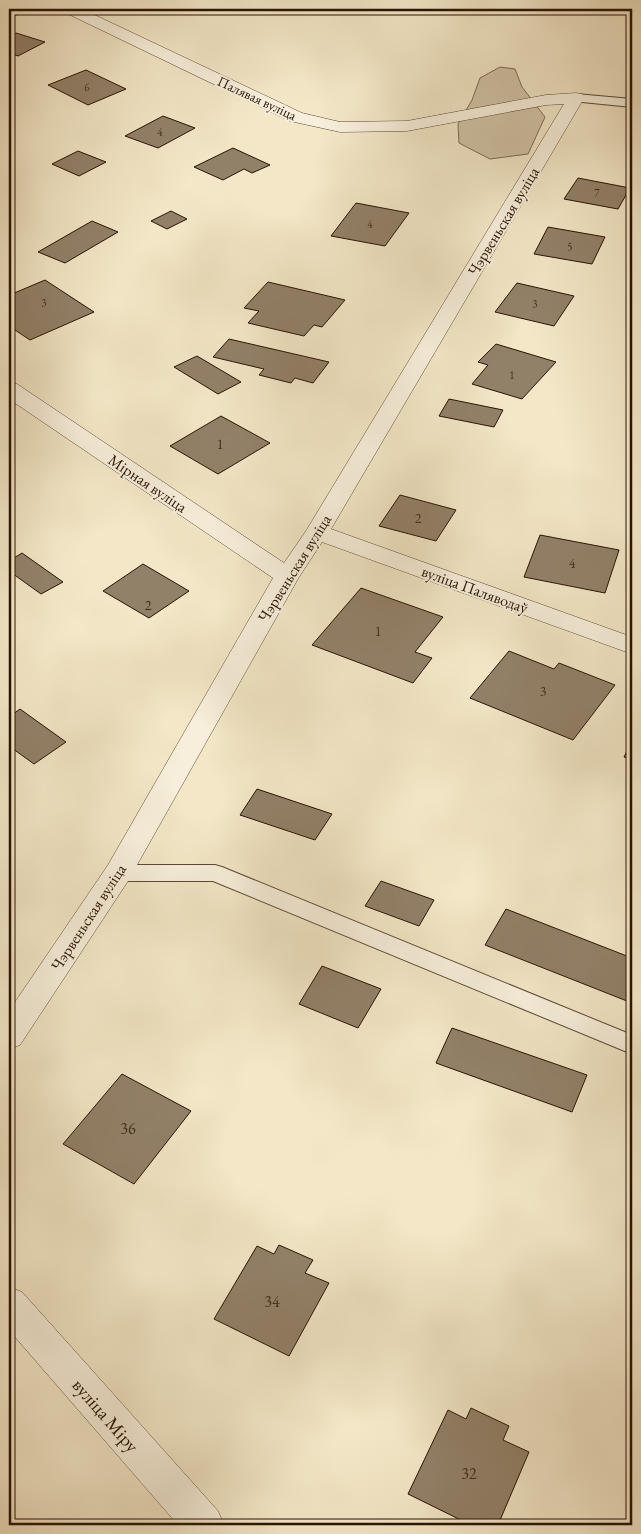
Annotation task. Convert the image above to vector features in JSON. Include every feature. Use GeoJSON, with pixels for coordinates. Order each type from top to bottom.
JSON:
{"type":"FeatureCollection","features":[{"type":"Feature","properties":{"kind":"street"},"geometry":{"type":"LineString","coordinates":[[9,13],[18,9]]}},
{"type":"Feature","properties":{"kind":"street","name":"Палявая вуліца"},"geometry":{"type":"LineString","coordinates":[[70,9],[296,117],[340,128],[407,126],[546,100],[576,98]]}},
{"type":"Feature","properties":{"kind":"street","name":"Чэрвеньская вуліца"},"geometry":{"type":"LineString","coordinates":[[9,1036],[118,873],[287,576],[317,532],[576,98]]}},
{"type":"Feature","properties":{"kind":"street","name":"Мірная вуліца"},"geometry":{"type":"LineString","coordinates":[[9,389],[287,576]]}},
{"type":"Feature","properties":{"kind":"street","name":"вуліца Паляводаў"},"geometry":{"type":"LineString","coordinates":[[317,532],[632,646]]}},
{"type":"Feature","properties":{"kind":"street","name":"вуліца Міру"},"geometry":{"type":"LineString","coordinates":[[9,1304],[204,1525]]}},
{"type":"Feature","properties":{"kind":"lane"},"geometry":{"type":"LineString","coordinates":[[576,98],[632,103]]}},
{"type":"Feature","properties":{"kind":"lane"},"geometry":{"type":"LineString","coordinates":[[118,873],[215,873],[632,1045]]}},
{"type":"Feature","properties":{"kind":"shaded area"},"geometry":{"type":"Polygon","coordinates":[[[500,67],[515,69],[522,87],[545,117],[528,154],[490,159],[459,143],[458,124],[472,100],[480,78],[500,67]]]}},
{"type":"Feature","properties":{"kind":"building"},"geometry":{"type":"Polygon","coordinates":[[[16,33],[45,42],[18,56],[9,53],[9,37],[16,33]]]}},
{"type":"Feature","properties":{"kind":"building"},"geometry":{"type":"Polygon","coordinates":[[[86,70],[126,89],[88,105],[48,85],[86,70]]]}},
{"type":"Feature","properties":{"kind":"building"},"geometry":{"type":"Polygon","coordinates":[[[163,116],[195,128],[158,148],[125,136],[163,116]]]}},
{"type":"Feature","properties":{"kind":"building"},"geometry":{"type":"Polygon","coordinates":[[[233,148],[270,165],[252,173],[244,169],[223,180],[194,167],[233,148]]]}},
{"type":"Feature","properties":{"kind":"building"},"geometry":{"type":"Polygon","coordinates":[[[78,151],[106,162],[79,176],[52,164],[78,151]]]}},
{"type":"Feature","properties":{"kind":"building"},"geometry":{"type":"Polygon","coordinates":[[[578,178],[630,188],[618,209],[564,199],[578,178]]]}},
{"type":"Feature","properties":{"kind":"building"},"geometry":{"type":"Polygon","coordinates":[[[356,203],[409,213],[385,246],[331,236],[356,203]]]}},
{"type":"Feature","properties":{"kind":"building"},"geometry":{"type":"Polygon","coordinates":[[[171,211],[187,219],[167,229],[151,221],[171,211]]]}},
{"type":"Feature","properties":{"kind":"building"},"geometry":{"type":"Polygon","coordinates":[[[92,221],[118,232],[65,263],[38,252],[92,221]]]}},
{"type":"Feature","properties":{"kind":"building"},"geometry":{"type":"Polygon","coordinates":[[[548,227],[605,237],[592,264],[534,254],[548,227]]]}},
{"type":"Feature","properties":{"kind":"building"},"geometry":{"type":"Polygon","coordinates":[[[45,280],[94,312],[30,340],[9,326],[9,292],[12,294],[45,280]]]}},
{"type":"Feature","properties":{"kind":"building"},"geometry":{"type":"Polygon","coordinates":[[[268,282],[345,300],[322,327],[314,325],[304,336],[248,323],[259,311],[244,308],[268,282]]]}},
{"type":"Feature","properties":{"kind":"building"},"geometry":{"type":"Polygon","coordinates":[[[517,283],[574,296],[554,326],[495,312],[517,283]]]}},
{"type":"Feature","properties":{"kind":"building"},"geometry":{"type":"Polygon","coordinates":[[[229,339],[329,362],[313,383],[295,378],[291,383],[259,375],[264,369],[213,357],[229,339]]]}},
{"type":"Feature","properties":{"kind":"building"},"geometry":{"type":"Polygon","coordinates":[[[496,344],[556,362],[522,399],[472,384],[488,365],[478,362],[496,344]]]}},
{"type":"Feature","properties":{"kind":"building"},"geometry":{"type":"Polygon","coordinates":[[[197,356],[241,382],[218,394],[174,367],[197,356]]]}},
{"type":"Feature","properties":{"kind":"building"},"geometry":{"type":"Polygon","coordinates":[[[449,399],[503,410],[494,427],[439,416],[449,399]]]}},
{"type":"Feature","properties":{"kind":"building"},"geometry":{"type":"Polygon","coordinates":[[[221,416],[270,443],[218,474],[170,446],[221,416]]]}},
{"type":"Feature","properties":{"kind":"building"},"geometry":{"type":"Polygon","coordinates":[[[400,495],[456,510],[436,541],[379,526],[400,495]]]}},
{"type":"Feature","properties":{"kind":"building"},"geometry":{"type":"Polygon","coordinates":[[[540,535],[619,550],[605,593],[524,577],[540,535]]]}},
{"type":"Feature","properties":{"kind":"building"},"geometry":{"type":"Polygon","coordinates":[[[22,553],[63,582],[41,594],[9,571],[9,561],[22,553]]]}},
{"type":"Feature","properties":{"kind":"building"},"geometry":{"type":"Polygon","coordinates":[[[143,564],[189,591],[149,618],[103,591],[143,564]]]}},
{"type":"Feature","properties":{"kind":"building"},"geometry":{"type":"Polygon","coordinates":[[[361,588],[443,617],[415,652],[432,658],[413,683],[312,645],[361,588]]]}},
{"type":"Feature","properties":{"kind":"building"},"geometry":{"type":"Polygon","coordinates":[[[509,651],[554,669],[559,663],[615,685],[573,740],[470,698],[509,651]]]}},
{"type":"Feature","properties":{"kind":"building"},"geometry":{"type":"Polygon","coordinates":[[[20,709],[66,742],[34,764],[9,746],[9,717],[20,709]]]}},
{"type":"Feature","properties":{"kind":"building"},"geometry":{"type":"Polygon","coordinates":[[[632,741],[632,760],[624,757],[632,741]]]}},
{"type":"Feature","properties":{"kind":"building"},"geometry":{"type":"Polygon","coordinates":[[[257,789],[332,814],[315,840],[240,815],[257,789]]]}},
{"type":"Feature","properties":{"kind":"building"},"geometry":{"type":"Polygon","coordinates":[[[381,881],[434,900],[419,926],[365,906],[381,881]]]}},
{"type":"Feature","properties":{"kind":"building"},"geometry":{"type":"Polygon","coordinates":[[[506,909],[632,958],[632,1003],[485,945],[506,909]]]}},
{"type":"Feature","properties":{"kind":"building"},"geometry":{"type":"Polygon","coordinates":[[[322,966],[381,989],[358,1028],[299,1004],[322,966]]]}},
{"type":"Feature","properties":{"kind":"building"},"geometry":{"type":"Polygon","coordinates":[[[452,1028],[587,1075],[572,1112],[436,1063],[452,1028]]]}},
{"type":"Feature","properties":{"kind":"building"},"geometry":{"type":"Polygon","coordinates":[[[122,1074],[191,1111],[134,1184],[63,1144],[122,1074]]]}},
{"type":"Feature","properties":{"kind":"building"},"geometry":{"type":"Polygon","coordinates":[[[279,1245],[313,1260],[305,1273],[329,1283],[289,1356],[214,1319],[257,1246],[274,1254],[279,1245]]]}},
{"type":"Feature","properties":{"kind":"building"},"geometry":{"type":"Polygon","coordinates":[[[471,1408],[509,1426],[503,1440],[529,1452],[498,1525],[471,1525],[408,1494],[448,1410],[466,1419],[471,1408]]]}}]}
